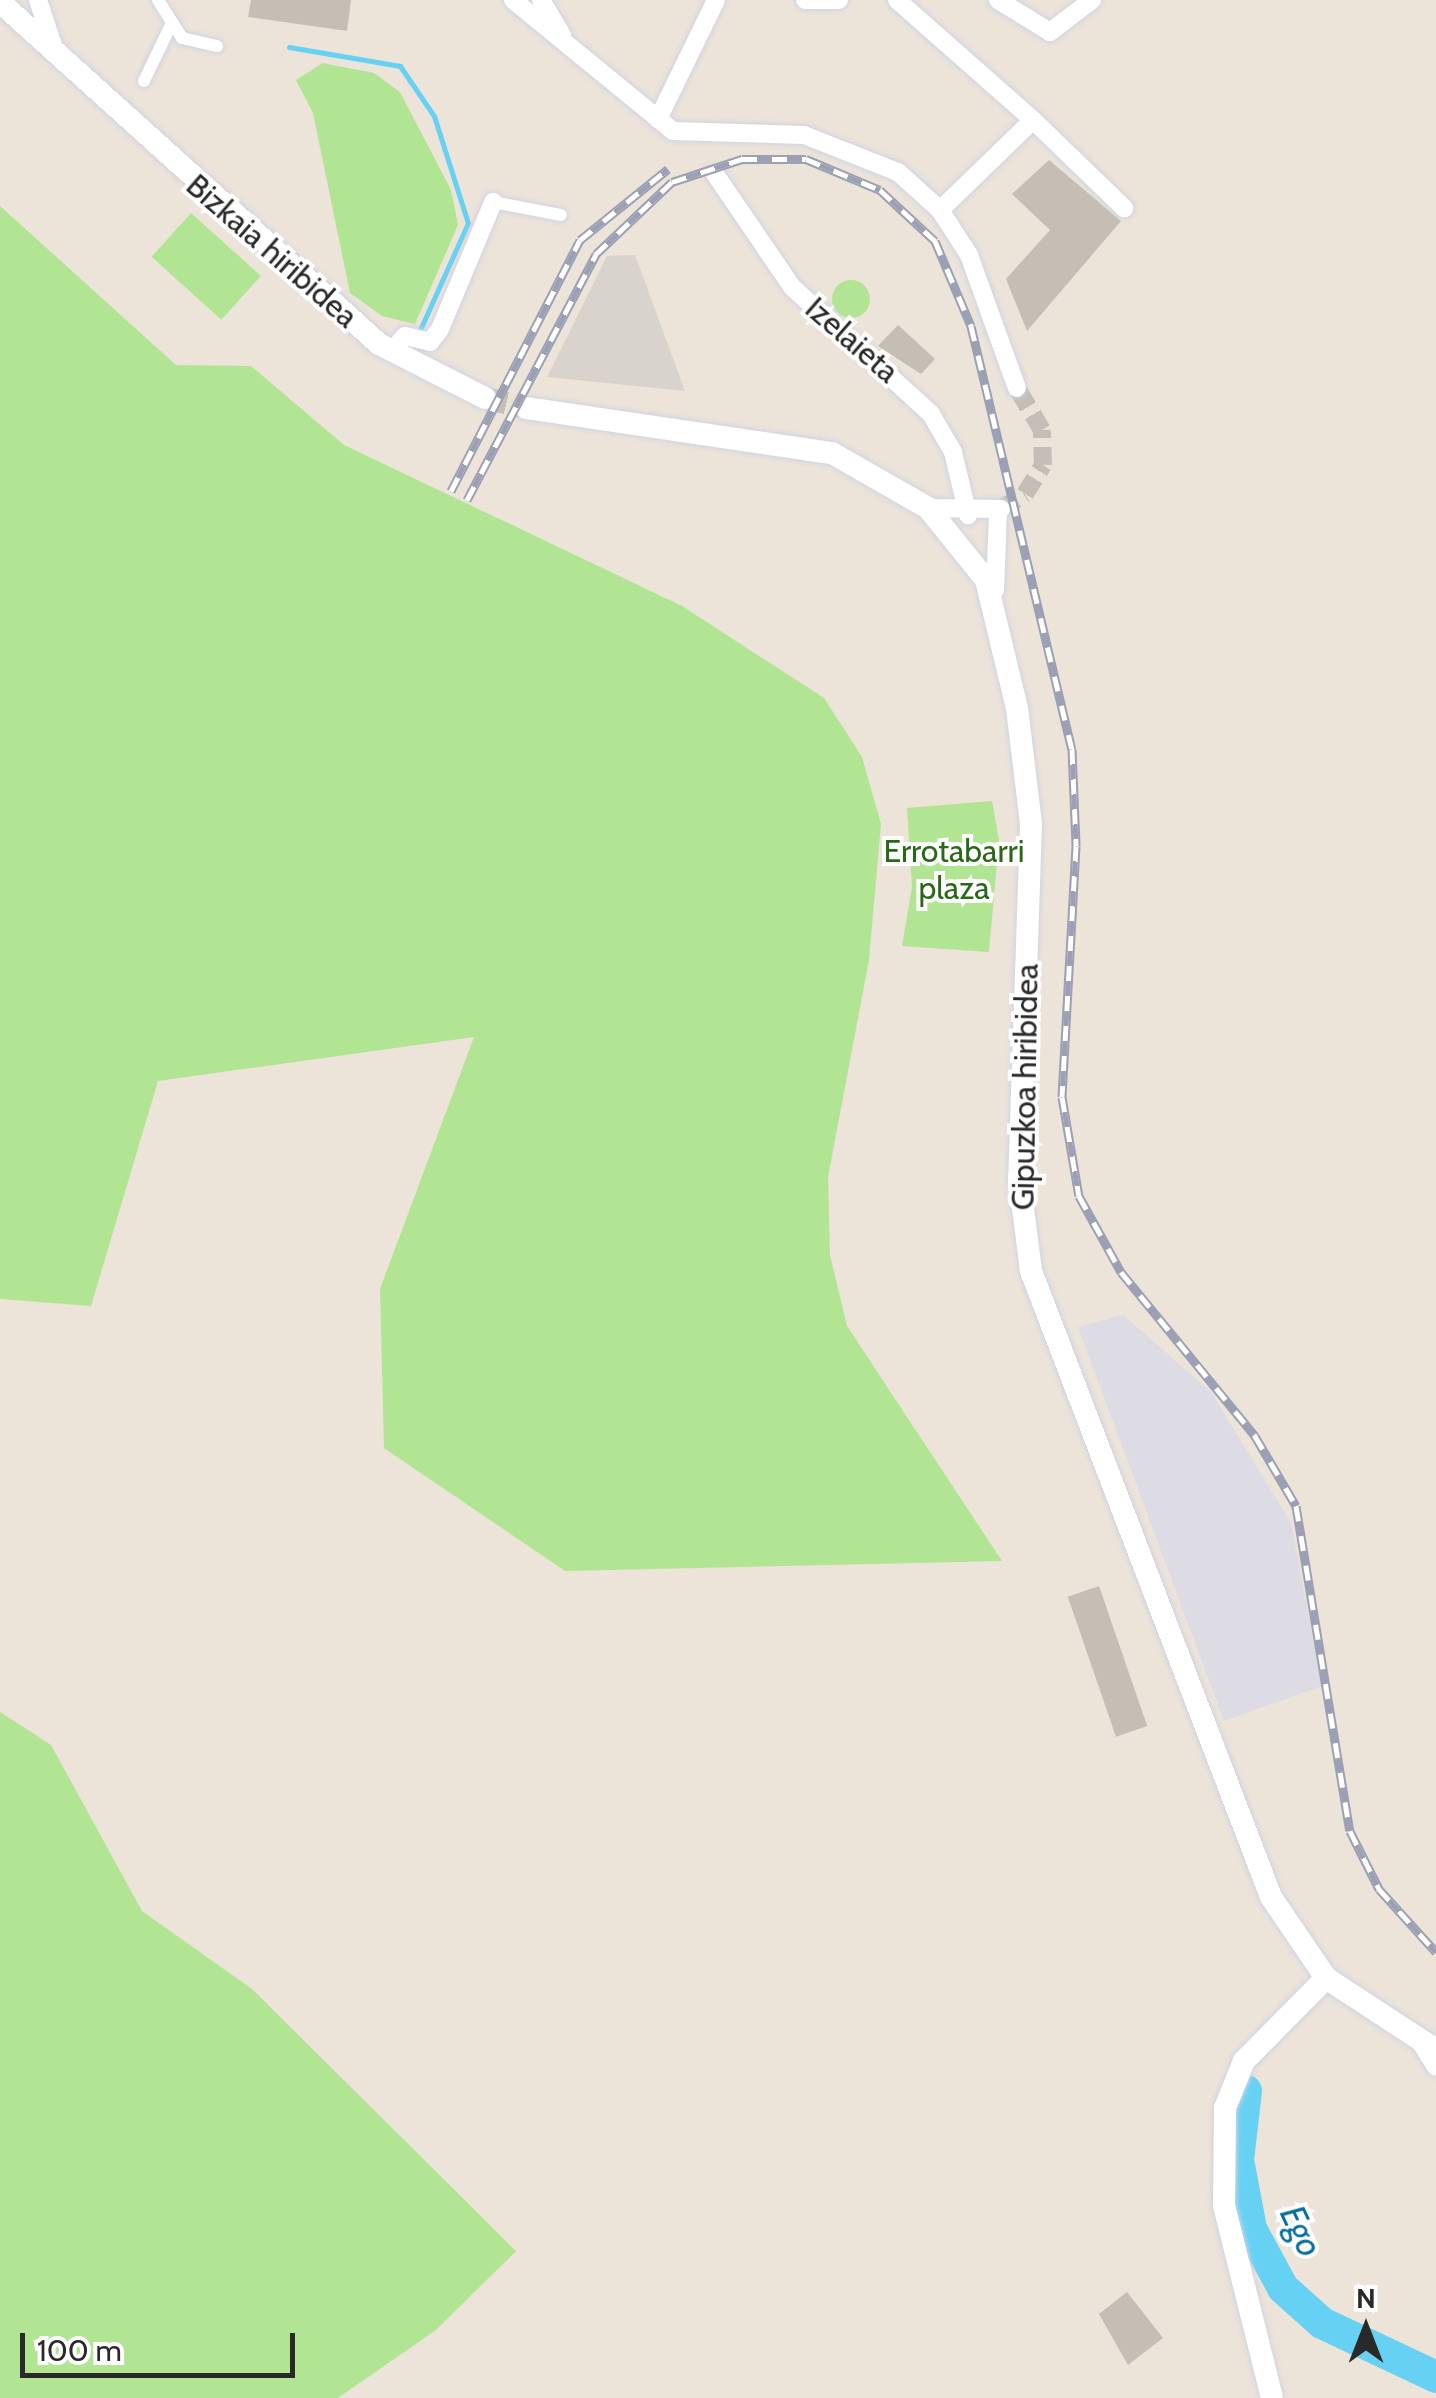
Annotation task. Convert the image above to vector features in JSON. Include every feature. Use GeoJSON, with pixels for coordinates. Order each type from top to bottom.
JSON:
{"type":"FeatureCollection","features":[{"type":"Feature","properties":{"kind":"street"},"geometry":{"type":"LineString","coordinates":[[38,0],[67,69]]}},
{"type":"Feature","properties":{"kind":"street"},"geometry":{"type":"LineString","coordinates":[[158,0],[170,27],[218,46]]}},
{"type":"Feature","properties":{"kind":"street"},"geometry":{"type":"LineString","coordinates":[[513,0],[562,36],[658,120],[704,135],[833,142],[898,172],[940,210],[978,274],[1017,388]]}},
{"type":"Feature","properties":{"kind":"street"},"geometry":{"type":"LineString","coordinates":[[658,120],[716,0]]}},
{"type":"Feature","properties":{"kind":"street"},"geometry":{"type":"LineString","coordinates":[[805,0],[839,0]]}},
{"type":"Feature","properties":{"kind":"street"},"geometry":{"type":"LineString","coordinates":[[896,0],[1033,120],[1124,208]]}},
{"type":"Feature","properties":{"kind":"street"},"geometry":{"type":"LineString","coordinates":[[998,0],[1050,32],[1092,0]]}},
{"type":"Feature","properties":{"kind":"street","name":"Bizkaia hiribidea"},"geometry":{"type":"LineString","coordinates":[[0,2],[67,69],[391,352],[485,398]]}},
{"type":"Feature","properties":{"kind":"street"},"geometry":{"type":"LineString","coordinates":[[544,4],[562,36]]}},
{"type":"Feature","properties":{"kind":"street"},"geometry":{"type":"LineString","coordinates":[[144,81],[170,27]]}},
{"type":"Feature","properties":{"kind":"street"},"geometry":{"type":"LineString","coordinates":[[940,210],[1033,120]]}},
{"type":"Feature","properties":{"kind":"street","name":"Izelaieta"},"geometry":{"type":"LineString","coordinates":[[715,174],[792,288],[931,414],[953,452],[968,515]]}},
{"type":"Feature","properties":{"kind":"street"},"geometry":{"type":"LineString","coordinates":[[391,352],[405,336],[430,342],[440,329],[493,202],[561,215]]}},
{"type":"Feature","properties":{"kind":"street","name":"Gipuzkoa hiribidea"},"geometry":{"type":"LineString","coordinates":[[526,408],[793,440],[882,476],[928,508],[986,580],[998,616],[1031,823],[1019,1176],[1031,1271],[1270,1897],[1326,1978],[1429,2047]]}},
{"type":"Feature","properties":{"kind":"street"},"geometry":{"type":"LineString","coordinates":[[928,508],[968,515],[998,514]]}},
{"type":"Feature","properties":{"kind":"street"},"geometry":{"type":"LineString","coordinates":[[928,508],[952,525],[998,514]]}},
{"type":"Feature","properties":{"kind":"street"},"geometry":{"type":"LineString","coordinates":[[998,514],[998,616]]}},
{"type":"Feature","properties":{"kind":"street"},"geometry":{"type":"LineString","coordinates":[[1272,2398],[1224,2205],[1225,2108],[1244,2061],[1326,1978]]}},
{"type":"Feature","properties":{"kind":"street"},"geometry":{"type":"LineString","coordinates":[[1429,2047],[1436,2067]]}},
{"type":"Feature","properties":{"kind":"shaded area"},"geometry":{"type":"Polygon","coordinates":[[[635,255],[685,391],[547,377],[607,256],[635,255]]]}},
{"type":"Feature","properties":{"kind":"shaded area"},"geometry":{"type":"Polygon","coordinates":[[[1123,1315],[1211,1392],[1291,1523],[1322,1686],[1224,1721],[1078,1327],[1123,1315]]]}},
{"type":"Feature","properties":{"kind":"green space"},"geometry":{"type":"Polygon","coordinates":[[[323,63],[374,73],[400,92],[451,190],[458,225],[415,324],[382,316],[350,293],[313,113],[296,80],[323,63]]]}},
{"type":"Feature","properties":{"kind":"green space"},"geometry":{"type":"Polygon","coordinates":[[[0,206],[176,365],[251,366],[344,445],[682,606],[824,698],[862,757],[881,824],[869,960],[828,1177],[830,1255],[847,1326],[1002,1561],[565,1571],[384,1448],[380,1289],[474,1037],[158,1081],[91,1306],[0,1299],[0,206]]]}},
{"type":"Feature","properties":{"kind":"green space"},"geometry":{"type":"Polygon","coordinates":[[[191,213],[261,276],[221,320],[152,257],[191,213]]]}},
{"type":"Feature","properties":{"kind":"green space"},"geometry":{"type":"Polygon","coordinates":[[[851,280],[864,286],[870,299],[864,312],[851,318],[838,312],[832,299],[838,286],[851,280]]]}},
{"type":"Feature","properties":{"kind":"green space","name":"Errotabarri plaza"},"geometry":{"type":"Polygon","coordinates":[[[992,801],[999,840],[989,952],[902,946],[912,887],[907,808],[992,801]]]}},
{"type":"Feature","properties":{"kind":"green space"},"geometry":{"type":"Polygon","coordinates":[[[0,1712],[51,1745],[142,1911],[252,1989],[516,2251],[436,2330],[338,2398],[0,2398],[0,1712]]]}},
{"type":"Feature","properties":{"kind":"building"},"geometry":{"type":"Polygon","coordinates":[[[251,0],[351,0],[347,31],[248,17],[251,0]]]}},
{"type":"Feature","properties":{"kind":"building"},"geometry":{"type":"Polygon","coordinates":[[[1049,160],[1121,221],[1027,331],[1006,279],[1050,230],[1012,194],[1049,160]]]}},
{"type":"Feature","properties":{"kind":"building"},"geometry":{"type":"Polygon","coordinates":[[[898,325],[935,359],[921,374],[878,346],[898,325]]]}},
{"type":"Feature","properties":{"kind":"building"},"geometry":{"type":"Polygon","coordinates":[[[1099,1586],[1147,1726],[1116,1737],[1068,1597],[1099,1586]]]}},
{"type":"Feature","properties":{"kind":"building"},"geometry":{"type":"Polygon","coordinates":[[[1127,2292],[1163,2338],[1128,2365],[1099,2314],[1127,2292]]]}},
{"type":"Feature","properties":{"kind":"waterway"},"geometry":{"type":"LineString","coordinates":[[289,47],[400,66],[434,116],[468,223],[419,332]]}},
{"type":"Feature","properties":{"kind":"waterway","name":"Ego"},"geometry":{"type":"LineString","coordinates":[[1246,2091],[1238,2160],[1251,2229],[1283,2288],[1322,2323],[1436,2377]]}},
{"type":"Feature","properties":{"kind":"tunnel"},"geometry":{"type":"LineString","coordinates":[[1001,509],[1025,494],[1043,465],[1042,430],[1017,388]]}},
{"type":"Feature","properties":{"kind":"tunnel"},"geometry":{"type":"LineString","coordinates":[[485,398],[526,408]]}},
{"type":"Feature","properties":{"kind":"railway"},"geometry":{"type":"LineString","coordinates":[[467,500],[596,254],[672,182],[742,159],[806,159],[880,190],[935,241],[971,326],[1072,749],[1076,846],[1062,1097],[1079,1196],[1121,1272],[1255,1436],[1296,1506],[1350,1831],[1379,1889],[1436,1952]]}},
{"type":"Feature","properties":{"kind":"railway"},"geometry":{"type":"LineString","coordinates":[[451,491],[580,240],[668,169]]}}]}
